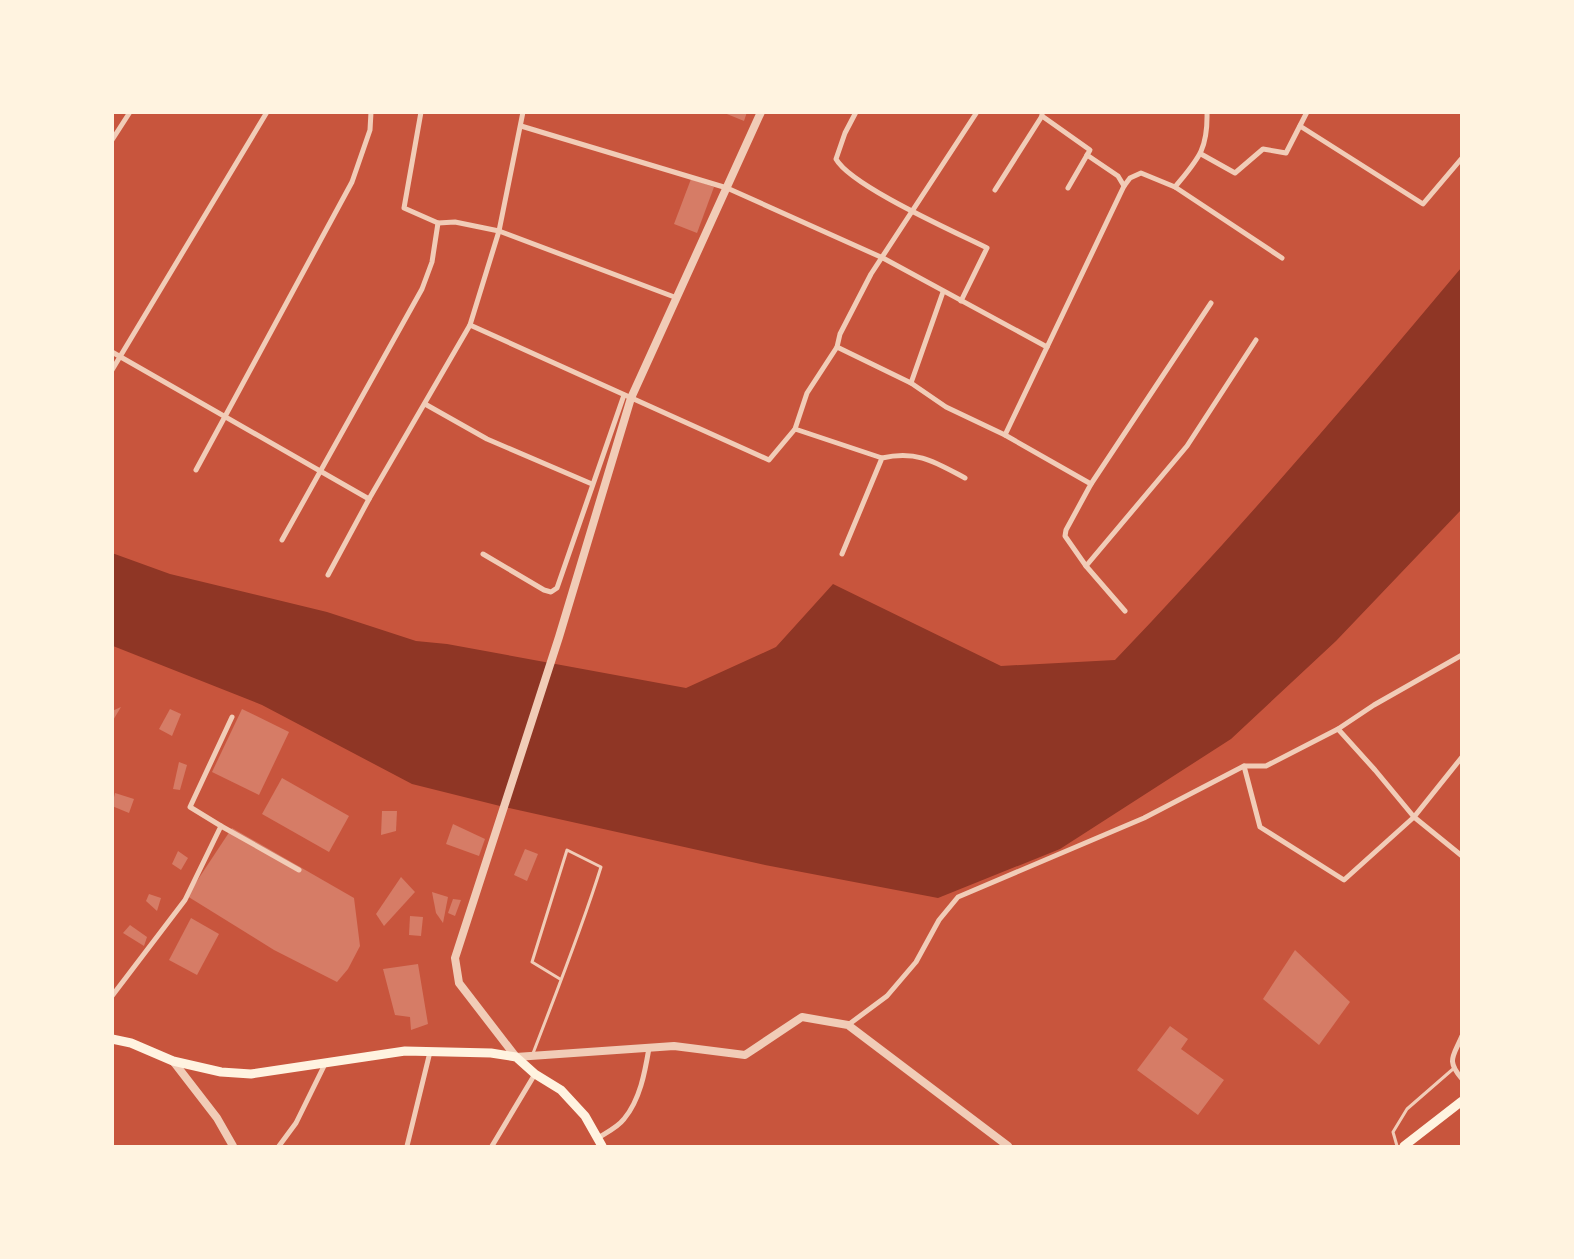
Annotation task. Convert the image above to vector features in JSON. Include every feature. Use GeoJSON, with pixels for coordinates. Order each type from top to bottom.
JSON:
{"type":"FeatureCollection","features":[{"type":"Feature","properties":{"kind":"main road"},"geometry":{"type":"LineString","coordinates":[[112,1039],[131,1043],[173,1061],[221,1072],[251,1074],[327,1061],[405,1051],[491,1053],[516,1057],[535,1074],[561,1090],[585,1116],[600,1142]]}},
{"type":"Feature","properties":{"kind":"main road"},"geometry":{"type":"LineString","coordinates":[[1404,1146],[1462,1101]]}},
{"type":"Feature","properties":{"kind":"street"},"geometry":{"type":"LineString","coordinates":[[112,140],[130,112]]}},
{"type":"Feature","properties":{"kind":"street"},"geometry":{"type":"LineString","coordinates":[[112,370],[268,112]]}},
{"type":"Feature","properties":{"kind":"street"},"geometry":{"type":"LineString","coordinates":[[196,470],[223,417],[352,182],[370,130],[372,112]]}},
{"type":"Feature","properties":{"kind":"street"},"geometry":{"type":"LineString","coordinates":[[421,112],[404,208],[438,223],[455,222],[499,231],[677,298]]}},
{"type":"Feature","properties":{"kind":"street"},"geometry":{"type":"LineString","coordinates":[[328,575],[369,499],[470,325],[499,231],[523,112]]}},
{"type":"Feature","properties":{"kind":"street"},"geometry":{"type":"LineString","coordinates":[[483,554],[544,590],[551,592],[558,588],[592,484],[628,396],[677,298],[761,112]]}},
{"type":"Feature","properties":{"kind":"street"},"geometry":{"type":"LineString","coordinates":[[856,112],[845,133],[836,159],[839,165],[852,176],[912,211],[987,248],[960,301]]}},
{"type":"Feature","properties":{"kind":"street"},"geometry":{"type":"LineString","coordinates":[[470,325],[769,460],[795,429],[807,393],[837,347],[840,334],[867,282],[977,112]]}},
{"type":"Feature","properties":{"kind":"street"},"geometry":{"type":"LineString","coordinates":[[1175,187],[1201,154],[1206,136],[1207,112]]}},
{"type":"Feature","properties":{"kind":"street"},"geometry":{"type":"LineString","coordinates":[[1201,154],[1235,173],[1263,149],[1286,153],[1307,112]]}},
{"type":"Feature","properties":{"kind":"street"},"geometry":{"type":"LineString","coordinates":[[995,190],[1042,114],[1090,150],[1068,188]]}},
{"type":"Feature","properties":{"kind":"street"},"geometry":{"type":"LineString","coordinates":[[521,126],[727,188],[883,258],[1047,347]]}},
{"type":"Feature","properties":{"kind":"street"},"geometry":{"type":"LineString","coordinates":[[1300,126],[1423,204],[1462,158]]}},
{"type":"Feature","properties":{"kind":"street"},"geometry":{"type":"LineString","coordinates":[[1087,155],[1118,176],[1124,186]]}},
{"type":"Feature","properties":{"kind":"street"},"geometry":{"type":"LineString","coordinates":[[1004,436],[1124,186],[1130,178],[1141,173],[1175,187],[1282,258]]}},
{"type":"Feature","properties":{"kind":"street"},"geometry":{"type":"LineString","coordinates":[[282,540],[422,290],[432,262],[438,223]]}},
{"type":"Feature","properties":{"kind":"street"},"geometry":{"type":"LineString","coordinates":[[910,383],[943,292]]}},
{"type":"Feature","properties":{"kind":"street"},"geometry":{"type":"LineString","coordinates":[[1125,611],[1086,566],[1065,534],[1091,484],[1211,303]]}},
{"type":"Feature","properties":{"kind":"street"},"geometry":{"type":"LineString","coordinates":[[1086,566],[1188,446],[1256,340]]}},
{"type":"Feature","properties":{"kind":"street"},"geometry":{"type":"LineString","coordinates":[[837,347],[910,383],[946,407],[1004,436],[1091,484]]}},
{"type":"Feature","properties":{"kind":"street"},"geometry":{"type":"LineString","coordinates":[[112,352],[369,499]]}},
{"type":"Feature","properties":{"kind":"street"},"geometry":{"type":"LineString","coordinates":[[628,396],[560,637],[489,851],[456,958],[459,983],[516,1057],[674,1046],[745,1055],[802,1017],[848,1025],[1008,1146]]}},
{"type":"Feature","properties":{"kind":"street"},"geometry":{"type":"LineString","coordinates":[[425,404],[487,438],[592,484]]}},
{"type":"Feature","properties":{"kind":"street"},"geometry":{"type":"LineString","coordinates":[[795,429],[882,458],[910,454],[937,464],[965,478]]}},
{"type":"Feature","properties":{"kind":"street"},"geometry":{"type":"LineString","coordinates":[[842,554],[882,458]]}},
{"type":"Feature","properties":{"kind":"street"},"geometry":{"type":"LineString","coordinates":[[848,1025],[887,996],[916,962],[939,920],[958,897],[1144,818],[1244,766],[1266,766],[1338,730],[1381,701],[1462,655]]}},
{"type":"Feature","properties":{"kind":"street"},"geometry":{"type":"LineString","coordinates":[[232,717],[190,807],[299,870]]}},
{"type":"Feature","properties":{"kind":"street"},"geometry":{"type":"LineString","coordinates":[[1338,730],[1375,770],[1414,817],[1462,856]]}},
{"type":"Feature","properties":{"kind":"street"},"geometry":{"type":"LineString","coordinates":[[1244,766],[1260,827],[1344,880],[1414,817],[1462,757]]}},
{"type":"Feature","properties":{"kind":"street"},"geometry":{"type":"LineString","coordinates":[[112,996],[185,900],[221,826]]}},
{"type":"Feature","properties":{"kind":"street"},"geometry":{"type":"LineString","coordinates":[[1462,1036],[1452,1060],[1453,1068],[1462,1078]]}},
{"type":"Feature","properties":{"kind":"street"},"geometry":{"type":"LineString","coordinates":[[600,1142],[624,1121],[633,1105],[644,1076],[649,1048]]}},
{"type":"Feature","properties":{"kind":"street"},"geometry":{"type":"LineString","coordinates":[[407,1146],[430,1052]]}},
{"type":"Feature","properties":{"kind":"street"},"geometry":{"type":"LineString","coordinates":[[173,1061],[217,1118],[233,1146]]}},
{"type":"Feature","properties":{"kind":"street"},"geometry":{"type":"LineString","coordinates":[[279,1146],[296,1123],[327,1061]]}},
{"type":"Feature","properties":{"kind":"street"},"geometry":{"type":"LineString","coordinates":[[492,1146],[535,1074]]}},
{"type":"Feature","properties":{"kind":"lane"},"geometry":{"type":"LineString","coordinates":[[532,1056],[560,979],[587,914],[601,867],[567,850],[532,962],[560,979]]}},
{"type":"Feature","properties":{"kind":"lane"},"geometry":{"type":"LineString","coordinates":[[1397,1146],[1393,1132],[1407,1109],[1453,1068]]}},
{"type":"Feature","properties":{"kind":"shaded area"},"geometry":{"type":"Polygon","coordinates":[[[1461,268],[1461,510],[1336,641],[1231,739],[1060,849],[938,898],[765,865],[500,806],[412,784],[262,705],[113,646],[112,553],[170,574],[327,612],[416,641],[447,644],[686,688],[776,647],[833,584],[1001,666],[1115,660],[1291,467],[1461,268]]]}},
{"type":"Feature","properties":{"kind":"building"},"geometry":{"type":"Polygon","coordinates":[[[722,112],[747,112],[744,121],[722,112]]]}},
{"type":"Feature","properties":{"kind":"building"},"geometry":{"type":"Polygon","coordinates":[[[691,179],[714,187],[697,233],[674,224],[691,179]]]}},
{"type":"Feature","properties":{"kind":"building"},"geometry":{"type":"Polygon","coordinates":[[[121,707],[112,722],[112,711],[121,707]]]}},
{"type":"Feature","properties":{"kind":"building"},"geometry":{"type":"Polygon","coordinates":[[[170,709],[181,714],[172,736],[159,729],[170,709]]]}},
{"type":"Feature","properties":{"kind":"building"},"geometry":{"type":"Polygon","coordinates":[[[242,709],[289,732],[259,795],[212,772],[242,709]]]}},
{"type":"Feature","properties":{"kind":"building"},"geometry":{"type":"Polygon","coordinates":[[[179,762],[187,765],[180,790],[173,789],[179,762]]]}},
{"type":"Feature","properties":{"kind":"building"},"geometry":{"type":"Polygon","coordinates":[[[282,778],[349,816],[329,852],[262,814],[282,778]]]}},
{"type":"Feature","properties":{"kind":"building"},"geometry":{"type":"Polygon","coordinates":[[[115,793],[134,799],[129,813],[112,806],[115,793]]]}},
{"type":"Feature","properties":{"kind":"building"},"geometry":{"type":"Polygon","coordinates":[[[382,811],[397,811],[396,831],[381,835],[382,811]]]}},
{"type":"Feature","properties":{"kind":"building"},"geometry":{"type":"Polygon","coordinates":[[[453,824],[485,839],[479,856],[446,844],[453,824]]]}},
{"type":"Feature","properties":{"kind":"building"},"geometry":{"type":"Polygon","coordinates":[[[232,828],[354,898],[360,946],[348,969],[337,982],[274,950],[187,896],[232,828]]]}},
{"type":"Feature","properties":{"kind":"building"},"geometry":{"type":"Polygon","coordinates":[[[525,849],[538,854],[527,881],[514,875],[525,849]]]}},
{"type":"Feature","properties":{"kind":"building"},"geometry":{"type":"Polygon","coordinates":[[[178,851],[188,858],[181,870],[172,864],[178,851]]]}},
{"type":"Feature","properties":{"kind":"building"},"geometry":{"type":"Polygon","coordinates":[[[401,877],[415,892],[384,926],[376,914],[401,877]]]}},
{"type":"Feature","properties":{"kind":"building"},"geometry":{"type":"Polygon","coordinates":[[[432,892],[448,897],[443,923],[436,913],[432,892]]]}},
{"type":"Feature","properties":{"kind":"building"},"geometry":{"type":"Polygon","coordinates":[[[149,894],[161,898],[157,911],[146,901],[149,894]]]}},
{"type":"Feature","properties":{"kind":"building"},"geometry":{"type":"Polygon","coordinates":[[[453,899],[461,900],[455,916],[448,913],[453,899]]]}},
{"type":"Feature","properties":{"kind":"building"},"geometry":{"type":"Polygon","coordinates":[[[410,916],[423,917],[421,936],[409,935],[410,916]]]}},
{"type":"Feature","properties":{"kind":"building"},"geometry":{"type":"Polygon","coordinates":[[[191,918],[219,934],[197,975],[169,960],[191,918]]]}},
{"type":"Feature","properties":{"kind":"building"},"geometry":{"type":"Polygon","coordinates":[[[130,925],[147,937],[144,946],[123,933],[130,925]]]}},
{"type":"Feature","properties":{"kind":"building"},"geometry":{"type":"Polygon","coordinates":[[[1295,950],[1350,1002],[1319,1045],[1263,999],[1295,950]]]}},
{"type":"Feature","properties":{"kind":"building"},"geometry":{"type":"Polygon","coordinates":[[[418,964],[428,1024],[411,1030],[410,1017],[395,1015],[383,969],[418,964]]]}},
{"type":"Feature","properties":{"kind":"building"},"geometry":{"type":"Polygon","coordinates":[[[1170,1026],[1188,1039],[1181,1049],[1224,1080],[1198,1115],[1137,1070],[1170,1026]]]}}]}
